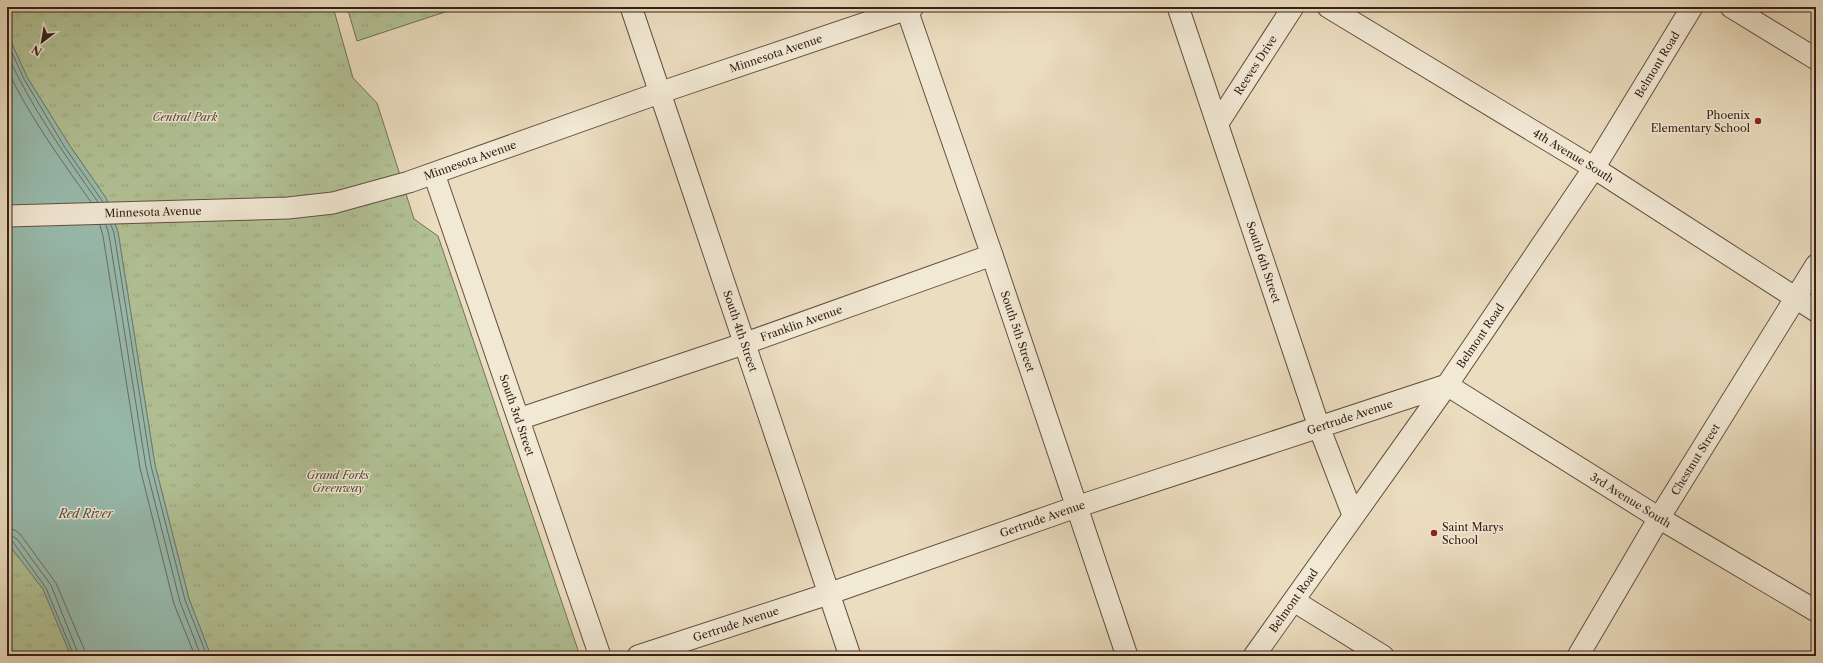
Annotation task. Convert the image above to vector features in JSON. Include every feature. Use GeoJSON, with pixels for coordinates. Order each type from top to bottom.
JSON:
{"type":"FeatureCollection","features":[{"type":"Feature","properties":{"kind":"street","name":"South 4th Street"},"geometry":{"type":"LineString","coordinates":[[631,7],[659,93],[746,344],[828,594],[850,656]]}},
{"type":"Feature","properties":{"kind":"street","name":"South 6th Street"},"geometry":{"type":"LineString","coordinates":[[1178,7],[1319,427],[1353,515]]}},
{"type":"Feature","properties":{"kind":"street","name":"Reeves Drive"},"geometry":{"type":"LineString","coordinates":[[1218,123],[1293,7]]}},
{"type":"Feature","properties":{"kind":"street","name":"4th Avenue South"},"geometry":{"type":"LineString","coordinates":[[1328,7],[1594,168],[1795,299],[1816,311]]}},
{"type":"Feature","properties":{"kind":"street","name":"Belmont Road"},"geometry":{"type":"LineString","coordinates":[[1254,656],[1447,385],[1594,168],[1692,7]]}},
{"type":"Feature","properties":{"kind":"street"},"geometry":{"type":"LineString","coordinates":[[1731,7],[1816,59]]}},
{"type":"Feature","properties":{"kind":"street","name":"Minnesota Avenue"},"geometry":{"type":"LineString","coordinates":[[7,216],[288,208],[333,203],[434,174],[659,93],[908,8]]}},
{"type":"Feature","properties":{"kind":"street","name":"South 5th Street"},"geometry":{"type":"LineString","coordinates":[[908,8],[1127,656]]}},
{"type":"Feature","properties":{"kind":"street","name":"South 3rd Street"},"geometry":{"type":"LineString","coordinates":[[434,174],[600,656]]}},
{"type":"Feature","properties":{"kind":"street","name":"Franklin Avenue"},"geometry":{"type":"LineString","coordinates":[[519,419],[746,344],[992,255]]}},
{"type":"Feature","properties":{"kind":"street","name":"Chestnut Street"},"geometry":{"type":"LineString","coordinates":[[1578,656],[1659,518],[1816,265]]}},
{"type":"Feature","properties":{"kind":"street","name":"Gertrude Avenue"},"geometry":{"type":"LineString","coordinates":[[638,656],[828,594],[1076,507],[1447,385]]}},
{"type":"Feature","properties":{"kind":"street","name":"3rd Avenue South"},"geometry":{"type":"LineString","coordinates":[[1447,385],[1659,518],[1816,611]]}},
{"type":"Feature","properties":{"kind":"street"},"geometry":{"type":"LineString","coordinates":[[1294,601],[1383,656]]}},
{"type":"Feature","properties":{"kind":"green space","name":"Grand Forks Greenway"},"geometry":{"type":"Polygon","coordinates":[[[7,7],[333,7],[353,78],[377,103],[414,219],[438,236],[580,656],[211,656],[189,599],[155,465],[118,232],[106,198],[68,143],[27,77],[7,33],[7,7]]]}},
{"type":"Feature","properties":{"kind":"green space"},"geometry":{"type":"Polygon","coordinates":[[[347,7],[460,7],[357,41],[347,7]]]}},
{"type":"Feature","properties":{"kind":"green space"},"geometry":{"type":"Polygon","coordinates":[[[7,542],[43,589],[71,656],[7,656],[7,542]]]}},
{"type":"Feature","properties":{"kind":"water","name":"Red River"},"geometry":{"type":"Polygon","coordinates":[[[7,33],[27,77],[68,143],[106,198],[118,232],[155,465],[189,599],[211,656],[71,656],[43,589],[7,542],[7,33]]]}},
{"type":"Feature","properties":{"kind":"place","name":"Phoenix Elementary School"},"geometry":{"type":"Point","coordinates":[1758,121]}},
{"type":"Feature","properties":{"kind":"place","name":"Saint Marys School"},"geometry":{"type":"Point","coordinates":[1434,533]}},
{"type":"Feature","properties":{"kind":"park label","name":"Central Park"},"geometry":{"type":"Point","coordinates":[185,117]}}]}
